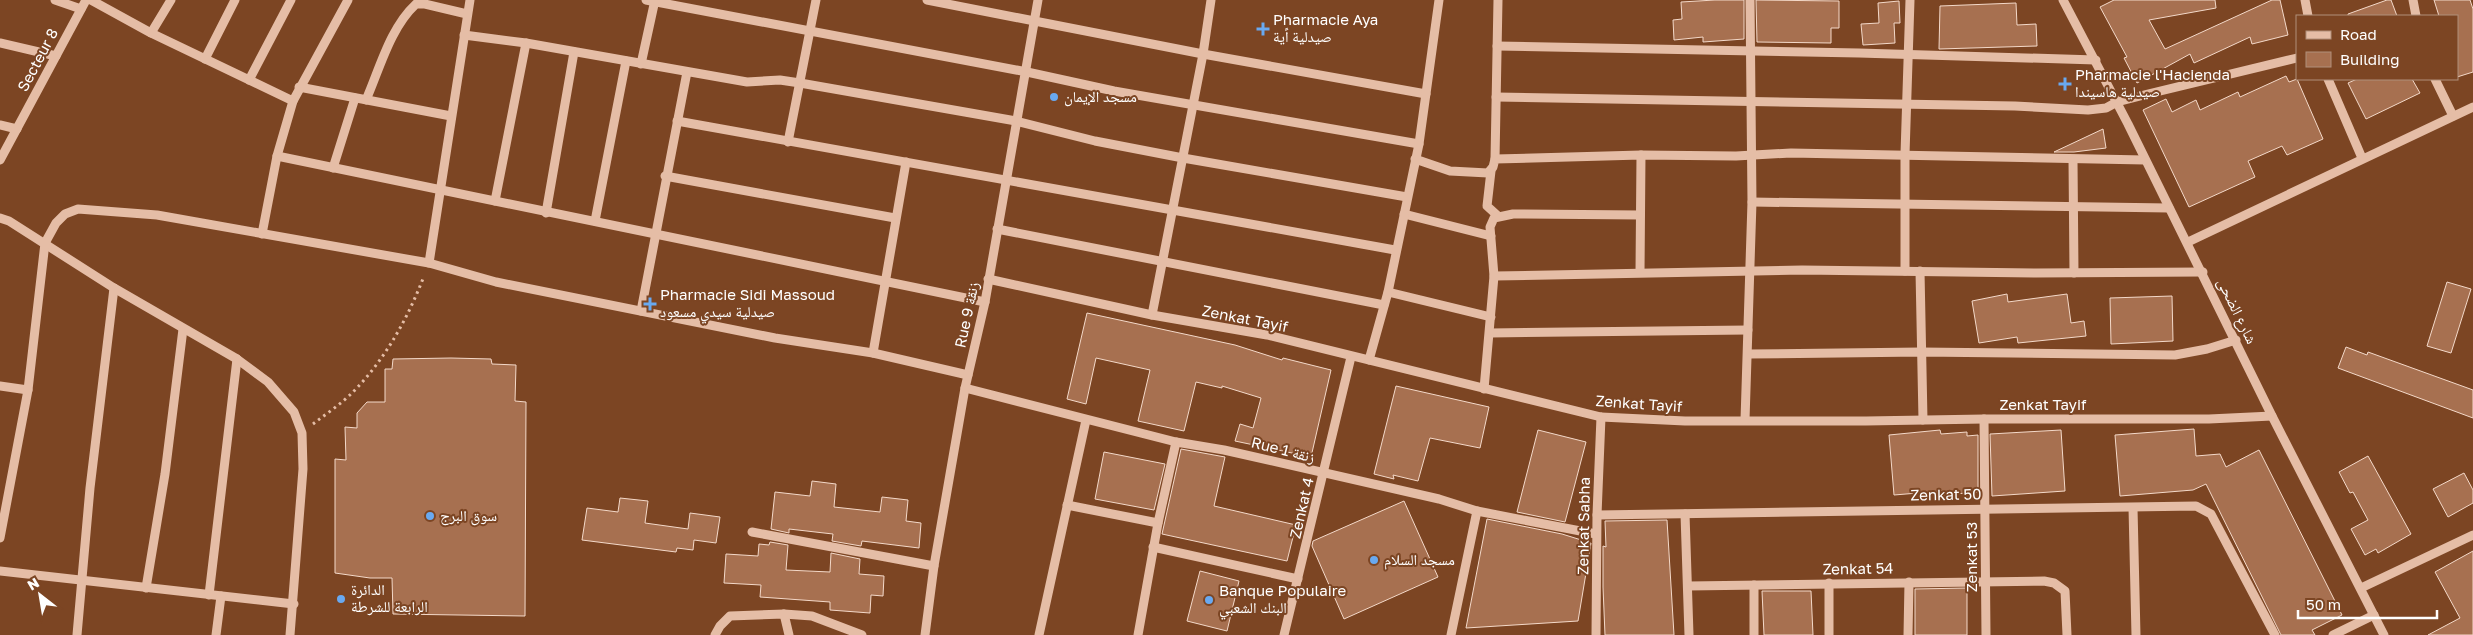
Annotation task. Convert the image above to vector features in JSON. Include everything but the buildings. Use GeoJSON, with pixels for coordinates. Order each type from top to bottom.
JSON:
{"type":"FeatureCollection","features":[{"type":"Feature","properties":{"kind":"street"},"geometry":{"type":"LineString","coordinates":[[55,0],[81,9]]}},
{"type":"Feature","properties":{"kind":"street","name":"Secteur 8"},"geometry":{"type":"LineString","coordinates":[[0,160],[86,0]]}},
{"type":"Feature","properties":{"kind":"street"},"geometry":{"type":"LineString","coordinates":[[91,0],[151,33],[293,101]]}},
{"type":"Feature","properties":{"kind":"street"},"geometry":{"type":"LineString","coordinates":[[151,33],[171,0]]}},
{"type":"Feature","properties":{"kind":"street"},"geometry":{"type":"LineString","coordinates":[[205,59],[235,0]]}},
{"type":"Feature","properties":{"kind":"street"},"geometry":{"type":"LineString","coordinates":[[250,80],[291,0]]}},
{"type":"Feature","properties":{"kind":"street"},"geometry":{"type":"LineString","coordinates":[[262,234],[277,156],[293,101],[348,0]]}},
{"type":"Feature","properties":{"kind":"street"},"geometry":{"type":"LineString","coordinates":[[429,263],[470,0]]}},
{"type":"Feature","properties":{"kind":"street"},"geometry":{"type":"LineString","coordinates":[[788,142],[816,0]]}},
{"type":"Feature","properties":{"kind":"street"},"geometry":{"type":"LineString","coordinates":[[927,0],[1203,54],[1426,94]]}},
{"type":"Feature","properties":{"kind":"street","name":"Rue 9 زنقة"},"geometry":{"type":"LineString","coordinates":[[925,635],[934,566],[965,388],[985,302],[1016,121],[1027,72],[1038,0]]}},
{"type":"Feature","properties":{"kind":"street"},"geometry":{"type":"LineString","coordinates":[[1152,315],[1203,54],[1211,0]]}},
{"type":"Feature","properties":{"kind":"street"},"geometry":{"type":"LineString","coordinates":[[1369,360],[1388,292],[1395,250],[1419,144],[1439,0]]}},
{"type":"Feature","properties":{"kind":"street"},"geometry":{"type":"LineString","coordinates":[[1498,0],[1495,159],[1491,171],[1487,206],[1488,210],[1498,216]]}},
{"type":"Feature","properties":{"kind":"street"},"geometry":{"type":"LineString","coordinates":[[1745,420],[1752,202],[1750,0]]}},
{"type":"Feature","properties":{"kind":"street"},"geometry":{"type":"LineString","coordinates":[[1905,271],[1905,154],[1910,0]]}},
{"type":"Feature","properties":{"kind":"street","name":"شارع الضحى"},"geometry":{"type":"LineString","coordinates":[[2062,0],[2096,60],[2169,208],[2203,272],[2272,416],[2384,635]]}},
{"type":"Feature","properties":{"kind":"street"},"geometry":{"type":"LineString","coordinates":[[2305,0],[2308,15]]}},
{"type":"Feature","properties":{"kind":"street"},"geometry":{"type":"LineString","coordinates":[[2413,0],[2416,15]]}},
{"type":"Feature","properties":{"kind":"street"},"geometry":{"type":"LineString","coordinates":[[641,64],[652,1],[1027,72],[1114,91],[1419,144]]}},
{"type":"Feature","properties":{"kind":"street"},"geometry":{"type":"LineString","coordinates":[[366,100],[390,42],[414,2],[468,14]]}},
{"type":"Feature","properties":{"kind":"street"},"geometry":{"type":"LineString","coordinates":[[464,35],[526,43],[755,83],[780,80],[800,83],[1016,121],[1095,141],[1183,158],[1407,197]]}},
{"type":"Feature","properties":{"kind":"street"},"geometry":{"type":"LineString","coordinates":[[0,43],[56,56]]}},
{"type":"Feature","properties":{"kind":"street"},"geometry":{"type":"LineString","coordinates":[[495,201],[526,43]]}},
{"type":"Feature","properties":{"kind":"street"},"geometry":{"type":"LineString","coordinates":[[1497,46],[1907,54],[2096,60]]}},
{"type":"Feature","properties":{"kind":"street"},"geometry":{"type":"LineString","coordinates":[[546,213],[574,52]]}},
{"type":"Feature","properties":{"kind":"street"},"geometry":{"type":"LineString","coordinates":[[1496,97],[2088,110],[2106,108],[2117,102],[2296,58]]}},
{"type":"Feature","properties":{"kind":"street"},"geometry":{"type":"LineString","coordinates":[[595,221],[626,61]]}},
{"type":"Feature","properties":{"kind":"street"},"geometry":{"type":"LineString","coordinates":[[641,311],[654,233],[687,72]]}},
{"type":"Feature","properties":{"kind":"street"},"geometry":{"type":"LineString","coordinates":[[2328,80],[2362,158]]}},
{"type":"Feature","properties":{"kind":"street"},"geometry":{"type":"LineString","coordinates":[[2435,80],[2453,116]]}},
{"type":"Feature","properties":{"kind":"street"},"geometry":{"type":"LineString","coordinates":[[299,87],[451,116]]}},
{"type":"Feature","properties":{"kind":"street"},"geometry":{"type":"LineString","coordinates":[[333,168],[355,98]]}},
{"type":"Feature","properties":{"kind":"street"},"geometry":{"type":"LineString","coordinates":[[2188,242],[2473,107]]}},
{"type":"Feature","properties":{"kind":"street"},"geometry":{"type":"LineString","coordinates":[[677,120],[788,142],[1395,250]]}},
{"type":"Feature","properties":{"kind":"street"},"geometry":{"type":"LineString","coordinates":[[0,125],[17,130]]}},
{"type":"Feature","properties":{"kind":"street"},"geometry":{"type":"LineString","coordinates":[[1495,159],[1641,155],[1905,154],[2073,160],[2145,160]]}},
{"type":"Feature","properties":{"kind":"street"},"geometry":{"type":"LineString","coordinates":[[1640,272],[1641,155]]}},
{"type":"Feature","properties":{"kind":"street"},"geometry":{"type":"LineString","coordinates":[[277,156],[985,302]]}},
{"type":"Feature","properties":{"kind":"street"},"geometry":{"type":"LineString","coordinates":[[1415,159],[1450,171],[1491,171]]}},
{"type":"Feature","properties":{"kind":"street"},"geometry":{"type":"LineString","coordinates":[[2073,160],[2074,273]]}},
{"type":"Feature","properties":{"kind":"street"},"geometry":{"type":"LineString","coordinates":[[872,353],[886,283],[895,218],[906,162]]}},
{"type":"Feature","properties":{"kind":"street"},"geometry":{"type":"LineString","coordinates":[[665,176],[895,218]]}},
{"type":"Feature","properties":{"kind":"street"},"geometry":{"type":"LineString","coordinates":[[1752,202],[2169,208]]}},
{"type":"Feature","properties":{"kind":"street"},"geometry":{"type":"LineString","coordinates":[[0,538],[28,390],[45,243],[56,223],[65,214],[78,209],[157,215],[429,263],[496,282],[775,338],[872,353],[968,375]]}},
{"type":"Feature","properties":{"kind":"street"},"geometry":{"type":"LineString","coordinates":[[1484,390],[1494,276],[1491,236],[1492,220],[1498,216],[1556,213],[1640,215]]}},
{"type":"Feature","properties":{"kind":"street"},"geometry":{"type":"LineString","coordinates":[[1404,214],[1491,236]]}},
{"type":"Feature","properties":{"kind":"street"},"geometry":{"type":"LineString","coordinates":[[0,218],[9,221],[114,288],[237,359],[268,382],[294,412],[302,432],[303,469],[294,604],[290,635]]}},
{"type":"Feature","properties":{"kind":"street"},"geometry":{"type":"LineString","coordinates":[[997,229],[1384,305]]}},
{"type":"Feature","properties":{"kind":"street"},"geometry":{"type":"LineString","coordinates":[[1920,271],[1923,420]]}},
{"type":"Feature","properties":{"kind":"street"},"geometry":{"type":"LineString","coordinates":[[1494,276],[1640,272],[2203,272]]}},
{"type":"Feature","properties":{"kind":"street","name":"Zenkat Tayif"},"geometry":{"type":"LineString","coordinates":[[988,279],[1152,315],[1267,335],[1484,390],[1601,417],[1686,421],[2126,420],[2272,416]]}},
{"type":"Feature","properties":{"kind":"street"},"geometry":{"type":"LineString","coordinates":[[77,635],[90,488],[114,288]]}},
{"type":"Feature","properties":{"kind":"street"},"geometry":{"type":"LineString","coordinates":[[1388,292],[1491,317]]}},
{"type":"Feature","properties":{"kind":"street"},"geometry":{"type":"LineString","coordinates":[[146,588],[165,474],[183,329]]}},
{"type":"Feature","properties":{"kind":"street"},"geometry":{"type":"LineString","coordinates":[[1490,333],[1748,330]]}},
{"type":"Feature","properties":{"kind":"street"},"geometry":{"type":"LineString","coordinates":[[1748,354],[1921,352],[2174,355],[2207,349],[2236,340]]}},
{"type":"Feature","properties":{"kind":"street","name":"Zenkat 4"},"geometry":{"type":"LineString","coordinates":[[1284,635],[1351,357]]}},
{"type":"Feature","properties":{"kind":"street"},"geometry":{"type":"LineString","coordinates":[[209,595],[237,359]]}},
{"type":"Feature","properties":{"kind":"street"},"geometry":{"type":"LineString","coordinates":[[0,386],[28,390]]}},
{"type":"Feature","properties":{"kind":"street","name":"Rue 1 زنقة"},"geometry":{"type":"LineString","coordinates":[[965,388],[1176,442],[1224,450],[1439,499],[1477,510],[1596,534]]}},
{"type":"Feature","properties":{"kind":"street","name":"Zenkat Sabha"},"geometry":{"type":"LineString","coordinates":[[1596,635],[1596,534],[1601,417]]}},
{"type":"Feature","properties":{"kind":"street","name":"Zenkat 53"},"geometry":{"type":"LineString","coordinates":[[1984,419],[1986,635]]}},
{"type":"Feature","properties":{"kind":"street"},"geometry":{"type":"LineString","coordinates":[[1039,635],[1086,420]]}},
{"type":"Feature","properties":{"kind":"street"},"geometry":{"type":"LineString","coordinates":[[1138,635],[1153,547],[1176,442]]}},
{"type":"Feature","properties":{"kind":"street"},"geometry":{"type":"LineString","coordinates":[[1067,505],[1158,523]]}},
{"type":"Feature","properties":{"kind":"street","name":"Zenkat 50"},"geometry":{"type":"LineString","coordinates":[[1597,515],[1986,508],[2133,508],[2182,505],[2205,510],[2211,514],[2275,635]]}},
{"type":"Feature","properties":{"kind":"street"},"geometry":{"type":"LineString","coordinates":[[2133,508],[2136,635]]}},
{"type":"Feature","properties":{"kind":"street"},"geometry":{"type":"LineString","coordinates":[[1451,635],[1477,510]]}},
{"type":"Feature","properties":{"kind":"street"},"geometry":{"type":"LineString","coordinates":[[1685,514],[1689,635]]}},
{"type":"Feature","properties":{"kind":"street"},"geometry":{"type":"LineString","coordinates":[[752,532],[934,566]]}},
{"type":"Feature","properties":{"kind":"street"},"geometry":{"type":"LineString","coordinates":[[2361,588],[2473,535]]}},
{"type":"Feature","properties":{"kind":"street"},"geometry":{"type":"LineString","coordinates":[[1153,547],[1298,579]]}},
{"type":"Feature","properties":{"kind":"street"},"geometry":{"type":"LineString","coordinates":[[0,571],[82,582],[294,604]]}},
{"type":"Feature","properties":{"kind":"street","name":"Zenkat 54"},"geometry":{"type":"LineString","coordinates":[[1688,586],[1987,581],[2054,583],[2065,591],[2068,623],[2067,635]]}},
{"type":"Feature","properties":{"kind":"street"},"geometry":{"type":"LineString","coordinates":[[1908,635],[1909,582]]}},
{"type":"Feature","properties":{"kind":"street"},"geometry":{"type":"LineString","coordinates":[[1829,583],[1829,635]]}},
{"type":"Feature","properties":{"kind":"street"},"geometry":{"type":"LineString","coordinates":[[1754,584],[1754,635]]}},
{"type":"Feature","properties":{"kind":"street"},"geometry":{"type":"LineString","coordinates":[[216,635],[221,596]]}},
{"type":"Feature","properties":{"kind":"street"},"geometry":{"type":"LineString","coordinates":[[784,614],[789,635]]}},
{"type":"Feature","properties":{"kind":"street"},"geometry":{"type":"LineString","coordinates":[[715,635],[720,626],[730,616],[784,614],[812,616],[862,635]]}},
{"type":"Feature","properties":{"kind":"street"},"geometry":{"type":"LineString","coordinates":[[2333,635],[2374,615]]}},
{"type":"Feature","properties":{"kind":"path"},"geometry":{"type":"LineString","coordinates":[[302,432],[352,393],[385,352],[410,312],[429,263]]}},
{"type":"Feature","properties":{"kind":"place","name":"Pharmacie Aya صيدلية اًية"},"geometry":{"type":"Point","coordinates":[1263,29]}},
{"type":"Feature","properties":{"kind":"place","name":"Pharmacie l'Hacienda صيدلية هاسيندا"},"geometry":{"type":"Point","coordinates":[2065,84]}},
{"type":"Feature","properties":{"kind":"place","name":"مسجد الإيمان"},"geometry":{"type":"Point","coordinates":[1054,97]}},
{"type":"Feature","properties":{"kind":"place","name":"Pharmacie Sidi Massoud صيدلية سيدي مسعود"},"geometry":{"type":"Point","coordinates":[650,304]}},
{"type":"Feature","properties":{"kind":"place","name":"سوق البرج"},"geometry":{"type":"Point","coordinates":[430,516]}},
{"type":"Feature","properties":{"kind":"place","name":"مسجد السلام"},"geometry":{"type":"Point","coordinates":[1374,560]}},
{"type":"Feature","properties":{"kind":"place","name":"الدائرة الرابعة للشرطة"},"geometry":{"type":"Point","coordinates":[341,599]}},
{"type":"Feature","properties":{"kind":"place","name":"Banque Populaire البنك الشعبي"},"geometry":{"type":"Point","coordinates":[1209,600]}}]}
